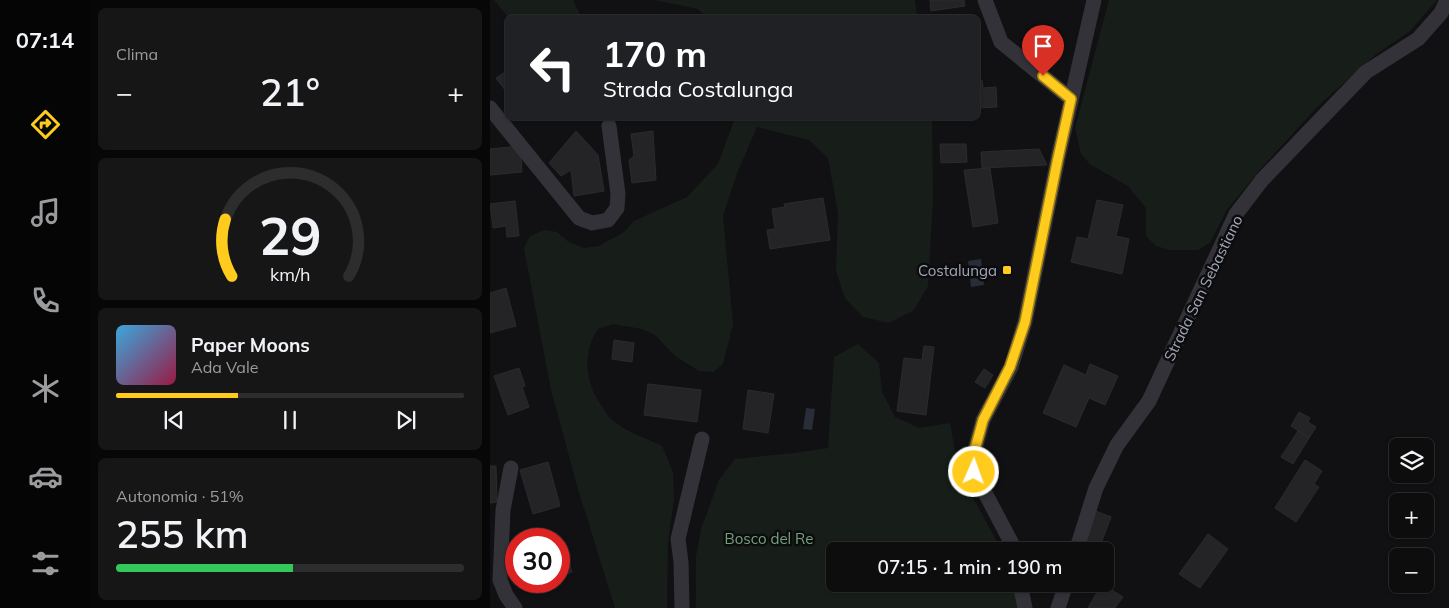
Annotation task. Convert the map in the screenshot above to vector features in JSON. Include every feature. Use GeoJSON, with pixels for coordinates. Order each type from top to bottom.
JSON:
{"type":"FeatureCollection","features":[{"type":"Feature","properties":{"kind":"street"},"geometry":{"type":"LineString","coordinates":[[985,0],[1001,42],[1071,99]]}},
{"type":"Feature","properties":{"kind":"street"},"geometry":{"type":"LineString","coordinates":[[1011,542],[974,472],[975,449],[983,420],[1010,367],[1025,322],[1058,158],[1094,0]]}},
{"type":"Feature","properties":{"kind":"street","name":"Strada San Sebastiano"},"geometry":{"type":"LineString","coordinates":[[1079,542],[1096,488],[1117,445],[1149,401],[1236,214],[1262,180],[1366,72],[1418,39],[1440,13],[1447,0]]}},
{"type":"Feature","properties":{"kind":"street"},"geometry":{"type":"LineString","coordinates":[[490,108],[579,218],[592,223],[608,220],[616,208],[618,194],[609,126]]}},
{"type":"Feature","properties":{"kind":"street"},"geometry":{"type":"LineString","coordinates":[[682,608],[681,562],[678,539],[702,439]]}},
{"type":"Feature","properties":{"kind":"street"},"geometry":{"type":"LineString","coordinates":[[512,468],[503,510],[500,580],[506,595],[515,608]]}},
{"type":"Feature","properties":{"kind":"street"},"geometry":{"type":"LineString","coordinates":[[1022,592],[1025,608]]}},
{"type":"Feature","properties":{"kind":"street"},"geometry":{"type":"LineString","coordinates":[[1058,608],[1063,592]]}},
{"type":"Feature","properties":{"kind":"green space"},"geometry":{"type":"Polygon","coordinates":[[[494,0],[573,0],[580,15],[506,15],[494,0]]]}},
{"type":"Feature","properties":{"kind":"green space"},"geometry":{"type":"Polygon","coordinates":[[[655,0],[915,0],[917,15],[705,15],[698,9],[655,0]]]}},
{"type":"Feature","properties":{"kind":"green space"},"geometry":{"type":"Polygon","coordinates":[[[1109,0],[1437,0],[1410,31],[1375,55],[1319,105],[1263,166],[1226,211],[1210,243],[1198,250],[1169,250],[1156,246],[1146,236],[1146,208],[1128,186],[1091,165],[1081,154],[1075,128],[1109,0]]]}},
{"type":"Feature","properties":{"kind":"green space"},"geometry":{"type":"Polygon","coordinates":[[[734,120],[932,120],[933,199],[928,286],[914,310],[889,323],[863,317],[845,298],[836,271],[838,213],[828,158],[809,140],[757,127],[737,173],[723,216],[733,324],[723,364],[713,372],[699,371],[675,356],[655,335],[642,329],[613,324],[598,329],[589,348],[589,377],[596,396],[607,414],[622,427],[662,446],[673,472],[674,499],[668,542],[667,608],[615,608],[578,489],[551,390],[524,248],[530,236],[544,230],[557,232],[569,242],[584,248],[599,246],[624,232],[634,221],[687,197],[718,164],[734,120]]]}},
{"type":"Feature","properties":{"kind":"green space","name":"Bosco del Re"},"geometry":{"type":"Polygon","coordinates":[[[858,344],[879,363],[882,392],[895,417],[919,428],[950,423],[958,470],[997,542],[826,542],[826,592],[1014,592],[1017,608],[696,608],[696,556],[701,529],[719,480],[735,459],[828,448],[834,357],[858,344]]]}},
{"type":"Feature","properties":{"kind":"shaded area"},"geometry":{"type":"Polygon","coordinates":[[[981,259],[984,285],[971,287],[968,261],[981,259]]]}},
{"type":"Feature","properties":{"kind":"shaded area"},"geometry":{"type":"Polygon","coordinates":[[[806,408],[815,409],[812,430],[803,429],[806,408]]]}},
{"type":"Feature","properties":{"kind":"building"},"geometry":{"type":"Polygon","coordinates":[[[930,0],[964,0],[965,6],[931,11],[930,0]]]}},
{"type":"Feature","properties":{"kind":"building"},"geometry":{"type":"Polygon","coordinates":[[[505,72],[505,90],[496,78],[505,72]]]}},
{"type":"Feature","properties":{"kind":"building"},"geometry":{"type":"Polygon","coordinates":[[[980,80],[982,80],[983,88],[996,87],[997,107],[980,108],[980,80]]]}},
{"type":"Feature","properties":{"kind":"building"},"geometry":{"type":"Polygon","coordinates":[[[576,131],[598,155],[604,191],[574,196],[571,170],[561,176],[549,163],[576,131]]]}},
{"type":"Feature","properties":{"kind":"building"},"geometry":{"type":"Polygon","coordinates":[[[653,131],[656,180],[632,183],[629,160],[634,156],[631,134],[653,131]]]}},
{"type":"Feature","properties":{"kind":"building"},"geometry":{"type":"Polygon","coordinates":[[[940,144],[966,144],[967,162],[941,163],[940,144]]]}},
{"type":"Feature","properties":{"kind":"building"},"geometry":{"type":"Polygon","coordinates":[[[520,146],[522,172],[490,175],[490,149],[520,146]]]}},
{"type":"Feature","properties":{"kind":"building"},"geometry":{"type":"Polygon","coordinates":[[[1039,149],[1047,165],[982,168],[981,152],[1039,149]]]}},
{"type":"Feature","properties":{"kind":"building"},"geometry":{"type":"Polygon","coordinates":[[[990,168],[998,223],[973,227],[964,170],[990,168]]]}},
{"type":"Feature","properties":{"kind":"building"},"geometry":{"type":"Polygon","coordinates":[[[823,198],[830,240],[770,249],[767,230],[775,229],[772,209],[785,207],[784,204],[823,198]]]}},
{"type":"Feature","properties":{"kind":"building"},"geometry":{"type":"Polygon","coordinates":[[[1097,200],[1123,205],[1116,236],[1129,239],[1122,274],[1071,262],[1077,237],[1088,239],[1097,200]]]}},
{"type":"Feature","properties":{"kind":"building"},"geometry":{"type":"Polygon","coordinates":[[[515,201],[519,236],[507,237],[506,226],[493,228],[490,204],[515,201]]]}},
{"type":"Feature","properties":{"kind":"building"},"geometry":{"type":"Polygon","coordinates":[[[506,288],[516,326],[490,333],[490,293],[506,288]]]}},
{"type":"Feature","properties":{"kind":"building"},"geometry":{"type":"Polygon","coordinates":[[[614,340],[634,343],[632,362],[612,359],[614,340]]]}},
{"type":"Feature","properties":{"kind":"building"},"geometry":{"type":"Polygon","coordinates":[[[924,346],[934,347],[926,415],[897,411],[904,358],[922,360],[924,346]]]}},
{"type":"Feature","properties":{"kind":"building"},"geometry":{"type":"Polygon","coordinates":[[[1090,364],[1118,376],[1105,405],[1089,398],[1076,427],[1043,413],[1064,365],[1086,375],[1090,364]]]}},
{"type":"Feature","properties":{"kind":"building"},"geometry":{"type":"Polygon","coordinates":[[[519,368],[525,386],[522,387],[529,407],[508,415],[494,376],[519,368]]]}},
{"type":"Feature","properties":{"kind":"building"},"geometry":{"type":"Polygon","coordinates":[[[984,369],[993,375],[985,388],[975,382],[984,369]]]}},
{"type":"Feature","properties":{"kind":"building"},"geometry":{"type":"Polygon","coordinates":[[[648,384],[701,390],[697,422],[644,415],[648,384]]]}},
{"type":"Feature","properties":{"kind":"building"},"geometry":{"type":"Polygon","coordinates":[[[748,390],[774,394],[768,433],[743,429],[748,390]]]}},
{"type":"Feature","properties":{"kind":"building"},"geometry":{"type":"Polygon","coordinates":[[[1299,412],[1310,418],[1308,422],[1316,427],[1309,438],[1291,426],[1299,412]]]}},
{"type":"Feature","properties":{"kind":"building"},"geometry":{"type":"Polygon","coordinates":[[[1298,431],[1309,438],[1293,464],[1281,457],[1298,431]]]}},
{"type":"Feature","properties":{"kind":"building"},"geometry":{"type":"Polygon","coordinates":[[[1305,460],[1322,471],[1314,484],[1319,487],[1296,522],[1275,508],[1305,460]]]}},
{"type":"Feature","properties":{"kind":"building"},"geometry":{"type":"Polygon","coordinates":[[[548,462],[560,506],[533,514],[520,470],[548,462]]]}},
{"type":"Feature","properties":{"kind":"building"},"geometry":{"type":"Polygon","coordinates":[[[490,466],[496,466],[497,502],[490,503],[490,466]]]}},
{"type":"Feature","properties":{"kind":"building"},"geometry":{"type":"Polygon","coordinates":[[[1093,510],[1111,517],[1101,542],[1081,542],[1093,510]]]}},
{"type":"Feature","properties":{"kind":"building"},"geometry":{"type":"Polygon","coordinates":[[[1208,534],[1228,549],[1200,588],[1179,574],[1208,534]]]}},
{"type":"Feature","properties":{"kind":"building"},"geometry":{"type":"Polygon","coordinates":[[[1114,591],[1123,597],[1115,608],[1088,608],[1097,592],[1114,591]]]}},
{"type":"Feature","properties":{"kind":"place","name":"Costalunga"},"geometry":{"type":"Point","coordinates":[1007,270]}},
{"type":"Feature","properties":{"kind":"route"},"geometry":{"type":"LineString","coordinates":[[974,472],[975,449],[983,420],[1010,367],[1025,322],[1071,99],[1043,76]]}}]}
